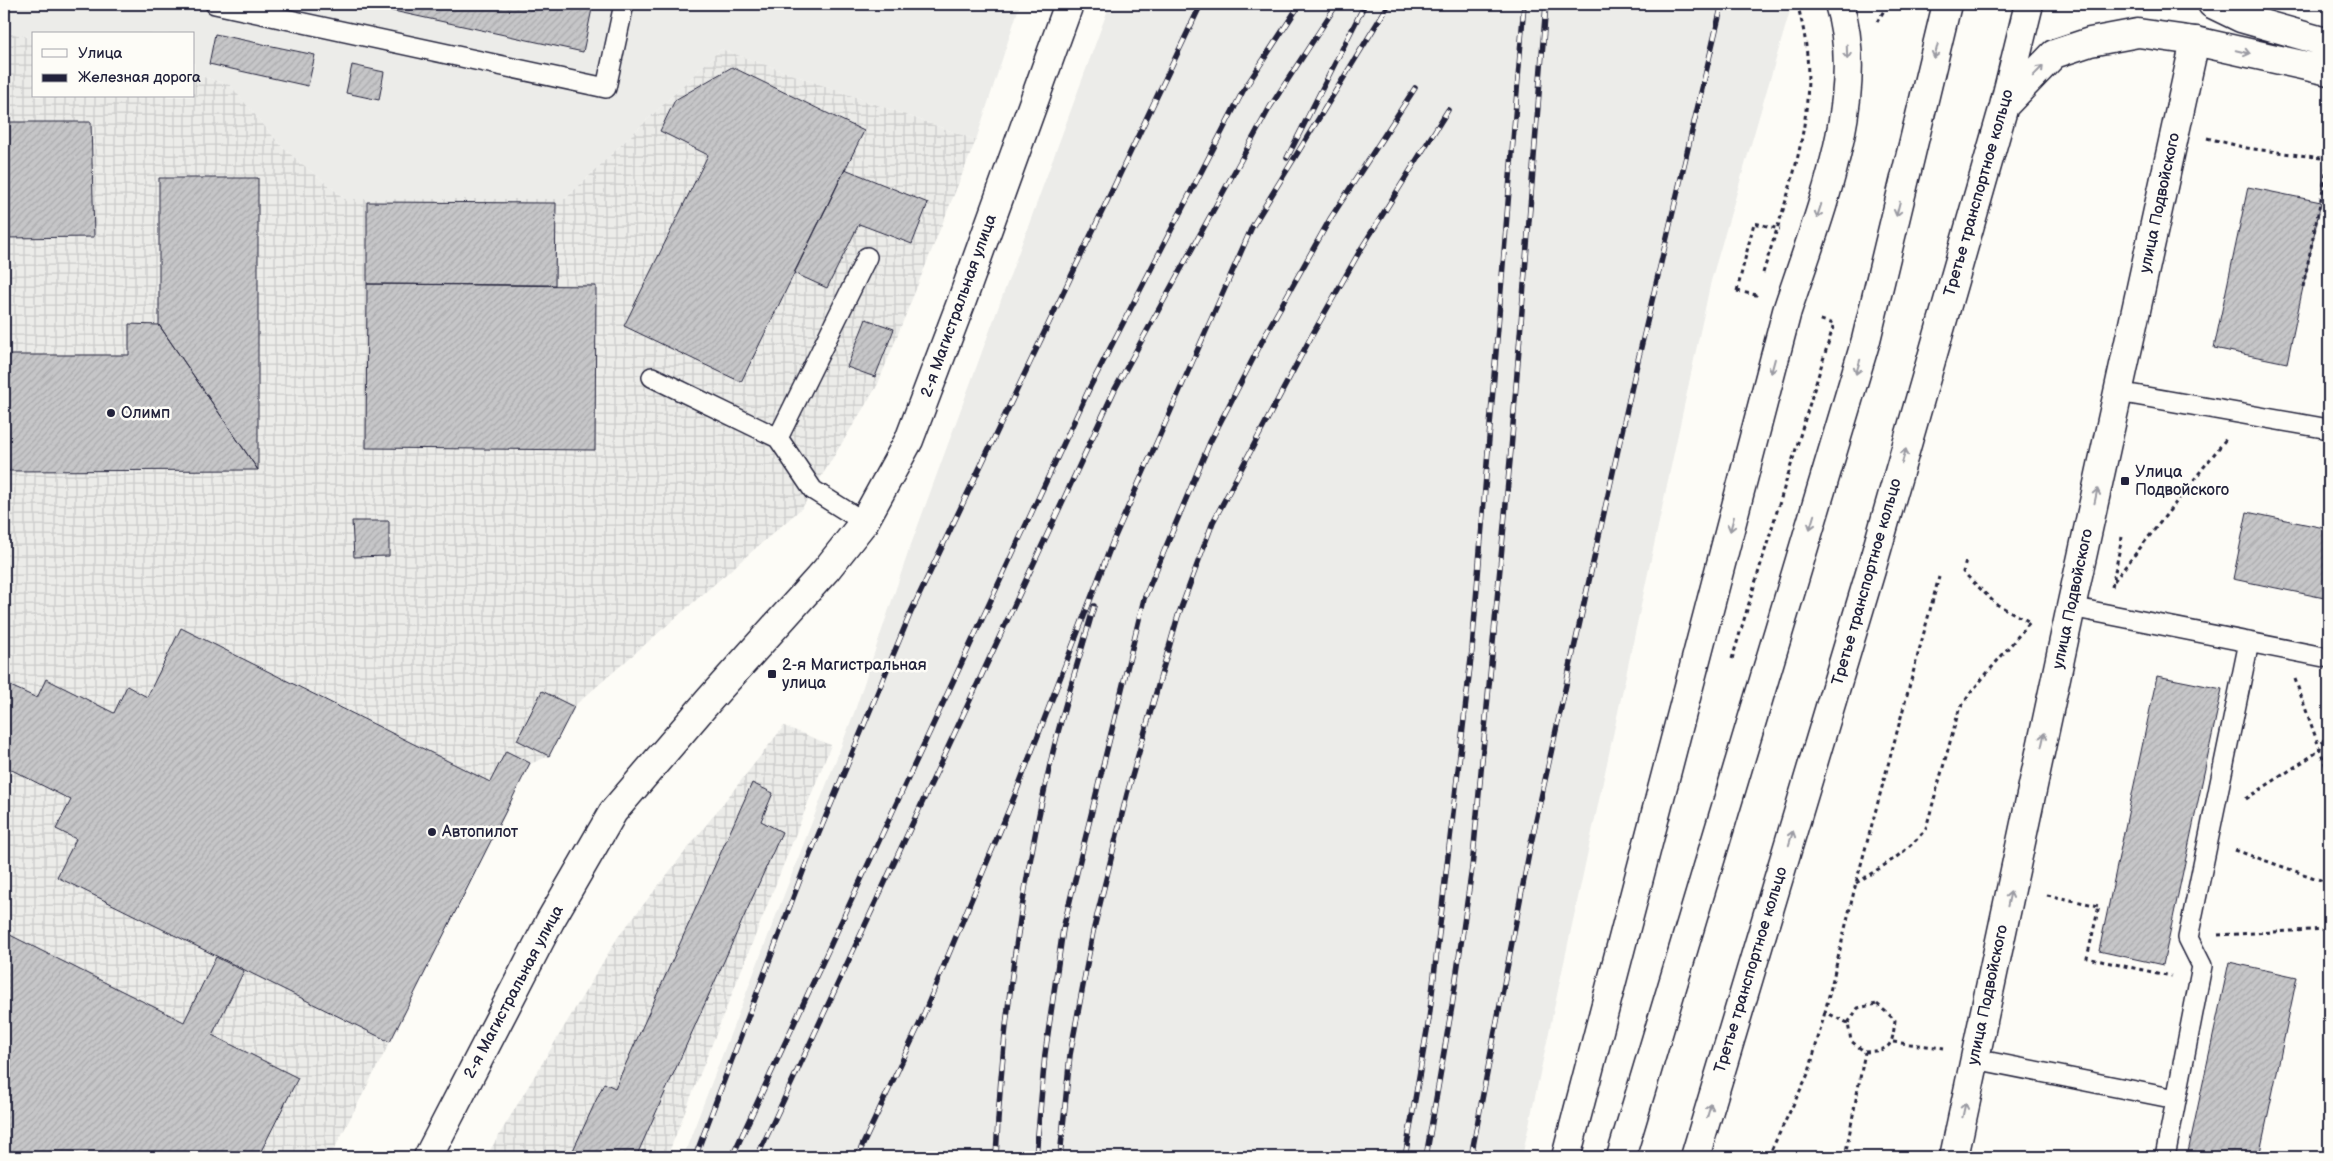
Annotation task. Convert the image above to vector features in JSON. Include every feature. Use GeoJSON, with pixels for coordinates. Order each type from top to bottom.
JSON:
{"type":"FeatureCollection","features":[{"type":"Feature","properties":{"kind":"main road","name":"2-я Магистральная улица"},"geometry":{"type":"LineString","coordinates":[[428,1157],[550,921],[613,812],[826,570],[864,522],[909,440],[961,303],[1069,4]]}},
{"type":"Feature","properties":{"kind":"main road"},"geometry":{"type":"LineString","coordinates":[[1566,1157],[1785,321],[1828,185],[1842,129],[1847,98],[1847,67],[1846,39],[1839,4]]}},
{"type":"Feature","properties":{"kind":"main road"},"geometry":{"type":"LineString","coordinates":[[1621,1157],[1866,340],[1947,4]]}},
{"type":"Feature","properties":{"kind":"main road","name":"Третье транспортное кольцо"},"geometry":{"type":"LineString","coordinates":[[1695,1157],[1871,570],[2004,106],[2030,4]]}},
{"type":"Feature","properties":{"kind":"main road"},"geometry":{"type":"LineString","coordinates":[[2212,4],[2241,18],[2298,36],[2329,43]]}},
{"type":"Feature","properties":{"kind":"main road"},"geometry":{"type":"LineString","coordinates":[[2004,106],[2054,54],[2090,42],[2138,33],[2196,41],[2329,71]]}},
{"type":"Feature","properties":{"kind":"main road","name":"улица Подвойского"},"geometry":{"type":"LineString","coordinates":[[1954,1157],[2071,607],[2196,41]]}},
{"type":"Feature","properties":{"kind":"lane"},"geometry":{"type":"LineString","coordinates":[[215,4],[606,88],[624,4]]}},
{"type":"Feature","properties":{"kind":"lane"},"geometry":{"type":"LineString","coordinates":[[778,438],[867,257]]}},
{"type":"Feature","properties":{"kind":"lane"},"geometry":{"type":"LineString","coordinates":[[652,377],[778,438],[813,490],[864,522]]}},
{"type":"Feature","properties":{"kind":"lane"},"geometry":{"type":"LineString","coordinates":[[2118,392],[2329,428]]}},
{"type":"Feature","properties":{"kind":"lane"},"geometry":{"type":"LineString","coordinates":[[2071,607],[2329,658]]}},
{"type":"Feature","properties":{"kind":"lane"},"geometry":{"type":"LineString","coordinates":[[2165,1157],[2202,966],[2188,938],[2249,642]]}},
{"type":"Feature","properties":{"kind":"lane"},"geometry":{"type":"LineString","coordinates":[[1975,1059],[2176,1099]]}},
{"type":"Feature","properties":{"kind":"path"},"geometry":{"type":"LineString","coordinates":[[1762,277],[1792,177],[1809,97],[1808,44],[1797,4]]}},
{"type":"Feature","properties":{"kind":"path"},"geometry":{"type":"LineString","coordinates":[[2201,137],[2247,148],[2329,159],[2303,287]]}},
{"type":"Feature","properties":{"kind":"path"},"geometry":{"type":"LineString","coordinates":[[1759,286],[1756,295],[1738,291],[1754,223],[1786,230]]}},
{"type":"Feature","properties":{"kind":"path"},"geometry":{"type":"LineString","coordinates":[[2113,582],[2246,414]]}},
{"type":"Feature","properties":{"kind":"path"},"geometry":{"type":"LineString","coordinates":[[2107,614],[2123,533]]}},
{"type":"Feature","properties":{"kind":"path"},"geometry":{"type":"LineString","coordinates":[[1856,883],[1903,852],[1915,842],[1926,828],[1959,710],[1972,691],[2030,622],[1996,604],[1963,572],[1966,561]]}},
{"type":"Feature","properties":{"kind":"path"},"geometry":{"type":"LineString","coordinates":[[1768,1157],[1809,1072],[1856,883],[1939,577]]}},
{"type":"Feature","properties":{"kind":"path"},"geometry":{"type":"LineString","coordinates":[[2285,649],[2319,751],[2329,775]]}},
{"type":"Feature","properties":{"kind":"path"},"geometry":{"type":"LineString","coordinates":[[2212,821],[2319,751],[2329,726]]}},
{"type":"Feature","properties":{"kind":"path"},"geometry":{"type":"LineString","coordinates":[[2208,841],[2329,883]]}},
{"type":"Feature","properties":{"kind":"path"},"geometry":{"type":"LineString","coordinates":[[2047,896],[2099,906],[2087,958],[2199,982]]}},
{"type":"Feature","properties":{"kind":"path"},"geometry":{"type":"LineString","coordinates":[[2188,938],[2329,929]]}},
{"type":"Feature","properties":{"kind":"path"},"geometry":{"type":"LineString","coordinates":[[1877,1004],[1895,1020],[1893,1042],[1884,1051],[1865,1052],[1851,1040],[1848,1023],[1858,1008],[1877,1004]]}},
{"type":"Feature","properties":{"kind":"path"},"geometry":{"type":"LineString","coordinates":[[1825,1012],[1848,1023]]}},
{"type":"Feature","properties":{"kind":"path"},"geometry":{"type":"LineString","coordinates":[[1893,1042],[1945,1048]]}},
{"type":"Feature","properties":{"kind":"path"},"geometry":{"type":"LineString","coordinates":[[1845,1157],[1865,1052]]}},
{"type":"Feature","properties":{"kind":"shaded area"},"geometry":{"type":"Polygon","coordinates":[[[4,4],[1020,4],[976,140],[721,49],[565,199],[345,199],[283,148],[230,85],[195,74],[195,32],[32,32],[32,38],[4,32],[4,4]]]}},
{"type":"Feature","properties":{"kind":"shaded area"},"geometry":{"type":"Polygon","coordinates":[[[1110,4],[1792,4],[1711,281],[1522,1157],[683,1157],[854,713],[909,550],[1110,4]]]}},
{"type":"Feature","properties":{"kind":"shaded area"},"geometry":{"type":"Polygon","coordinates":[[[4,32],[32,38],[32,98],[195,98],[195,74],[230,85],[283,148],[345,199],[565,199],[721,49],[976,140],[877,386],[802,508],[572,708],[549,756],[530,764],[330,1157],[4,1157],[4,32]]]}},
{"type":"Feature","properties":{"kind":"shaded area"},"geometry":{"type":"Polygon","coordinates":[[[784,726],[831,745],[667,1157],[486,1157],[618,937],[784,726]]]}},
{"type":"Feature","properties":{"kind":"building"},"geometry":{"type":"Polygon","coordinates":[[[361,4],[593,4],[583,52],[361,4]]]}},
{"type":"Feature","properties":{"kind":"building"},"geometry":{"type":"Polygon","coordinates":[[[215,34],[315,55],[308,86],[209,64],[215,34]]]}},
{"type":"Feature","properties":{"kind":"building"},"geometry":{"type":"Polygon","coordinates":[[[352,65],[384,72],[379,100],[346,93],[352,65]]]}},
{"type":"Feature","properties":{"kind":"building"},"geometry":{"type":"Polygon","coordinates":[[[732,67],[864,131],[741,382],[624,326],[708,155],[660,131],[675,100],[732,67]]]}},
{"type":"Feature","properties":{"kind":"building"},"geometry":{"type":"Polygon","coordinates":[[[4,122],[91,122],[94,237],[4,238],[4,122]]]}},
{"type":"Feature","properties":{"kind":"building"},"geometry":{"type":"Polygon","coordinates":[[[845,169],[928,203],[912,244],[859,224],[827,288],[794,273],[845,169]]]}},
{"type":"Feature","properties":{"kind":"building","name":"Олимп"},"geometry":{"type":"Polygon","coordinates":[[[159,178],[258,178],[258,470],[159,325],[159,178]]]}},
{"type":"Feature","properties":{"kind":"building"},"geometry":{"type":"Polygon","coordinates":[[[2248,187],[2321,202],[2287,363],[2214,348],[2248,187]]]}},
{"type":"Feature","properties":{"kind":"building"},"geometry":{"type":"Polygon","coordinates":[[[367,202],[556,203],[555,285],[367,284],[367,202]]]}},
{"type":"Feature","properties":{"kind":"building"},"geometry":{"type":"Polygon","coordinates":[[[367,284],[596,286],[595,450],[366,448],[367,284]]]}},
{"type":"Feature","properties":{"kind":"building"},"geometry":{"type":"Polygon","coordinates":[[[866,319],[894,329],[875,377],[847,367],[866,319]]]}},
{"type":"Feature","properties":{"kind":"building","name":"Олимп"},"geometry":{"type":"Polygon","coordinates":[[[129,324],[159,325],[258,470],[4,471],[4,355],[129,355],[129,324]]]}},
{"type":"Feature","properties":{"kind":"building"},"geometry":{"type":"Polygon","coordinates":[[[2247,512],[2329,529],[2329,599],[2233,579],[2247,512]]]}},
{"type":"Feature","properties":{"kind":"building"},"geometry":{"type":"Polygon","coordinates":[[[352,521],[389,521],[389,556],[354,557],[352,521]]]}},
{"type":"Feature","properties":{"kind":"building"},"geometry":{"type":"Polygon","coordinates":[[[181,628],[490,782],[506,751],[530,763],[390,1042],[57,877],[76,839],[56,829],[71,800],[4,766],[4,688],[6,684],[37,698],[46,679],[114,713],[127,686],[147,697],[181,628]]]}},
{"type":"Feature","properties":{"kind":"building"},"geometry":{"type":"Polygon","coordinates":[[[2157,676],[2222,689],[2163,965],[2099,951],[2157,676]]]}},
{"type":"Feature","properties":{"kind":"building"},"geometry":{"type":"Polygon","coordinates":[[[542,691],[574,707],[549,756],[517,740],[542,691]]]}},
{"type":"Feature","properties":{"kind":"building"},"geometry":{"type":"Polygon","coordinates":[[[752,783],[773,793],[761,821],[782,832],[636,1157],[570,1157],[604,1083],[615,1088],[752,783]]]}},
{"type":"Feature","properties":{"kind":"building"},"geometry":{"type":"Polygon","coordinates":[[[4,932],[184,1022],[216,957],[244,971],[212,1035],[298,1078],[258,1157],[4,1157],[4,932]]]}},
{"type":"Feature","properties":{"kind":"building"},"geometry":{"type":"Polygon","coordinates":[[[2229,962],[2297,977],[2259,1157],[2187,1157],[2229,962]]]}},
{"type":"Feature","properties":{"kind":"railway"},"geometry":{"type":"LineString","coordinates":[[695,1157],[804,869],[911,612],[1201,4]]}},
{"type":"Feature","properties":{"kind":"railway"},"geometry":{"type":"LineString","coordinates":[[732,1157],[1090,387],[1243,91],[1300,4]]}},
{"type":"Feature","properties":{"kind":"railway"},"geometry":{"type":"LineString","coordinates":[[757,1157],[1115,389],[1270,107],[1337,4]]}},
{"type":"Feature","properties":{"kind":"railway"},"geometry":{"type":"LineString","coordinates":[[1287,158],[1365,4]]}},
{"type":"Feature","properties":{"kind":"railway"},"geometry":{"type":"LineString","coordinates":[[857,1157],[920,1023],[1015,795],[1113,541],[1252,227],[1389,4]]}},
{"type":"Feature","properties":{"kind":"railway"},"geometry":{"type":"LineString","coordinates":[[1405,1157],[1429,1019],[1472,650],[1524,4]]}},
{"type":"Feature","properties":{"kind":"railway"},"geometry":{"type":"LineString","coordinates":[[1426,1157],[1452,1006],[1472,868],[1511,450],[1546,4]]}},
{"type":"Feature","properties":{"kind":"railway"},"geometry":{"type":"LineString","coordinates":[[1471,1157],[1530,848],[1634,377],[1722,4]]}},
{"type":"Feature","properties":{"kind":"railway"},"geometry":{"type":"LineString","coordinates":[[1036,1157],[1045,1054],[1063,929],[1144,599],[1210,442],[1270,326],[1330,219],[1415,88]]}},
{"type":"Feature","properties":{"kind":"railway"},"geometry":{"type":"LineString","coordinates":[[1060,1157],[1070,1055],[1093,932],[1127,794],[1178,616],[1213,522],[1311,337],[1361,249],[1448,110]]}},
{"type":"Feature","properties":{"kind":"railway"},"geometry":{"type":"LineString","coordinates":[[996,1157],[1008,1007],[1022,907],[1040,809],[1056,741],[1094,606]]}},
{"type":"Feature","properties":{"kind":"place","name":"Олимп"},"geometry":{"type":"Point","coordinates":[111,413]}},
{"type":"Feature","properties":{"kind":"place","name":"Улица Подвойского"},"geometry":{"type":"Point","coordinates":[2125,481]}},
{"type":"Feature","properties":{"kind":"place","name":"2-я Магистральная улица"},"geometry":{"type":"Point","coordinates":[772,674]}},
{"type":"Feature","properties":{"kind":"place","name":"Автопилот"},"geometry":{"type":"Point","coordinates":[432,832]}}]}
